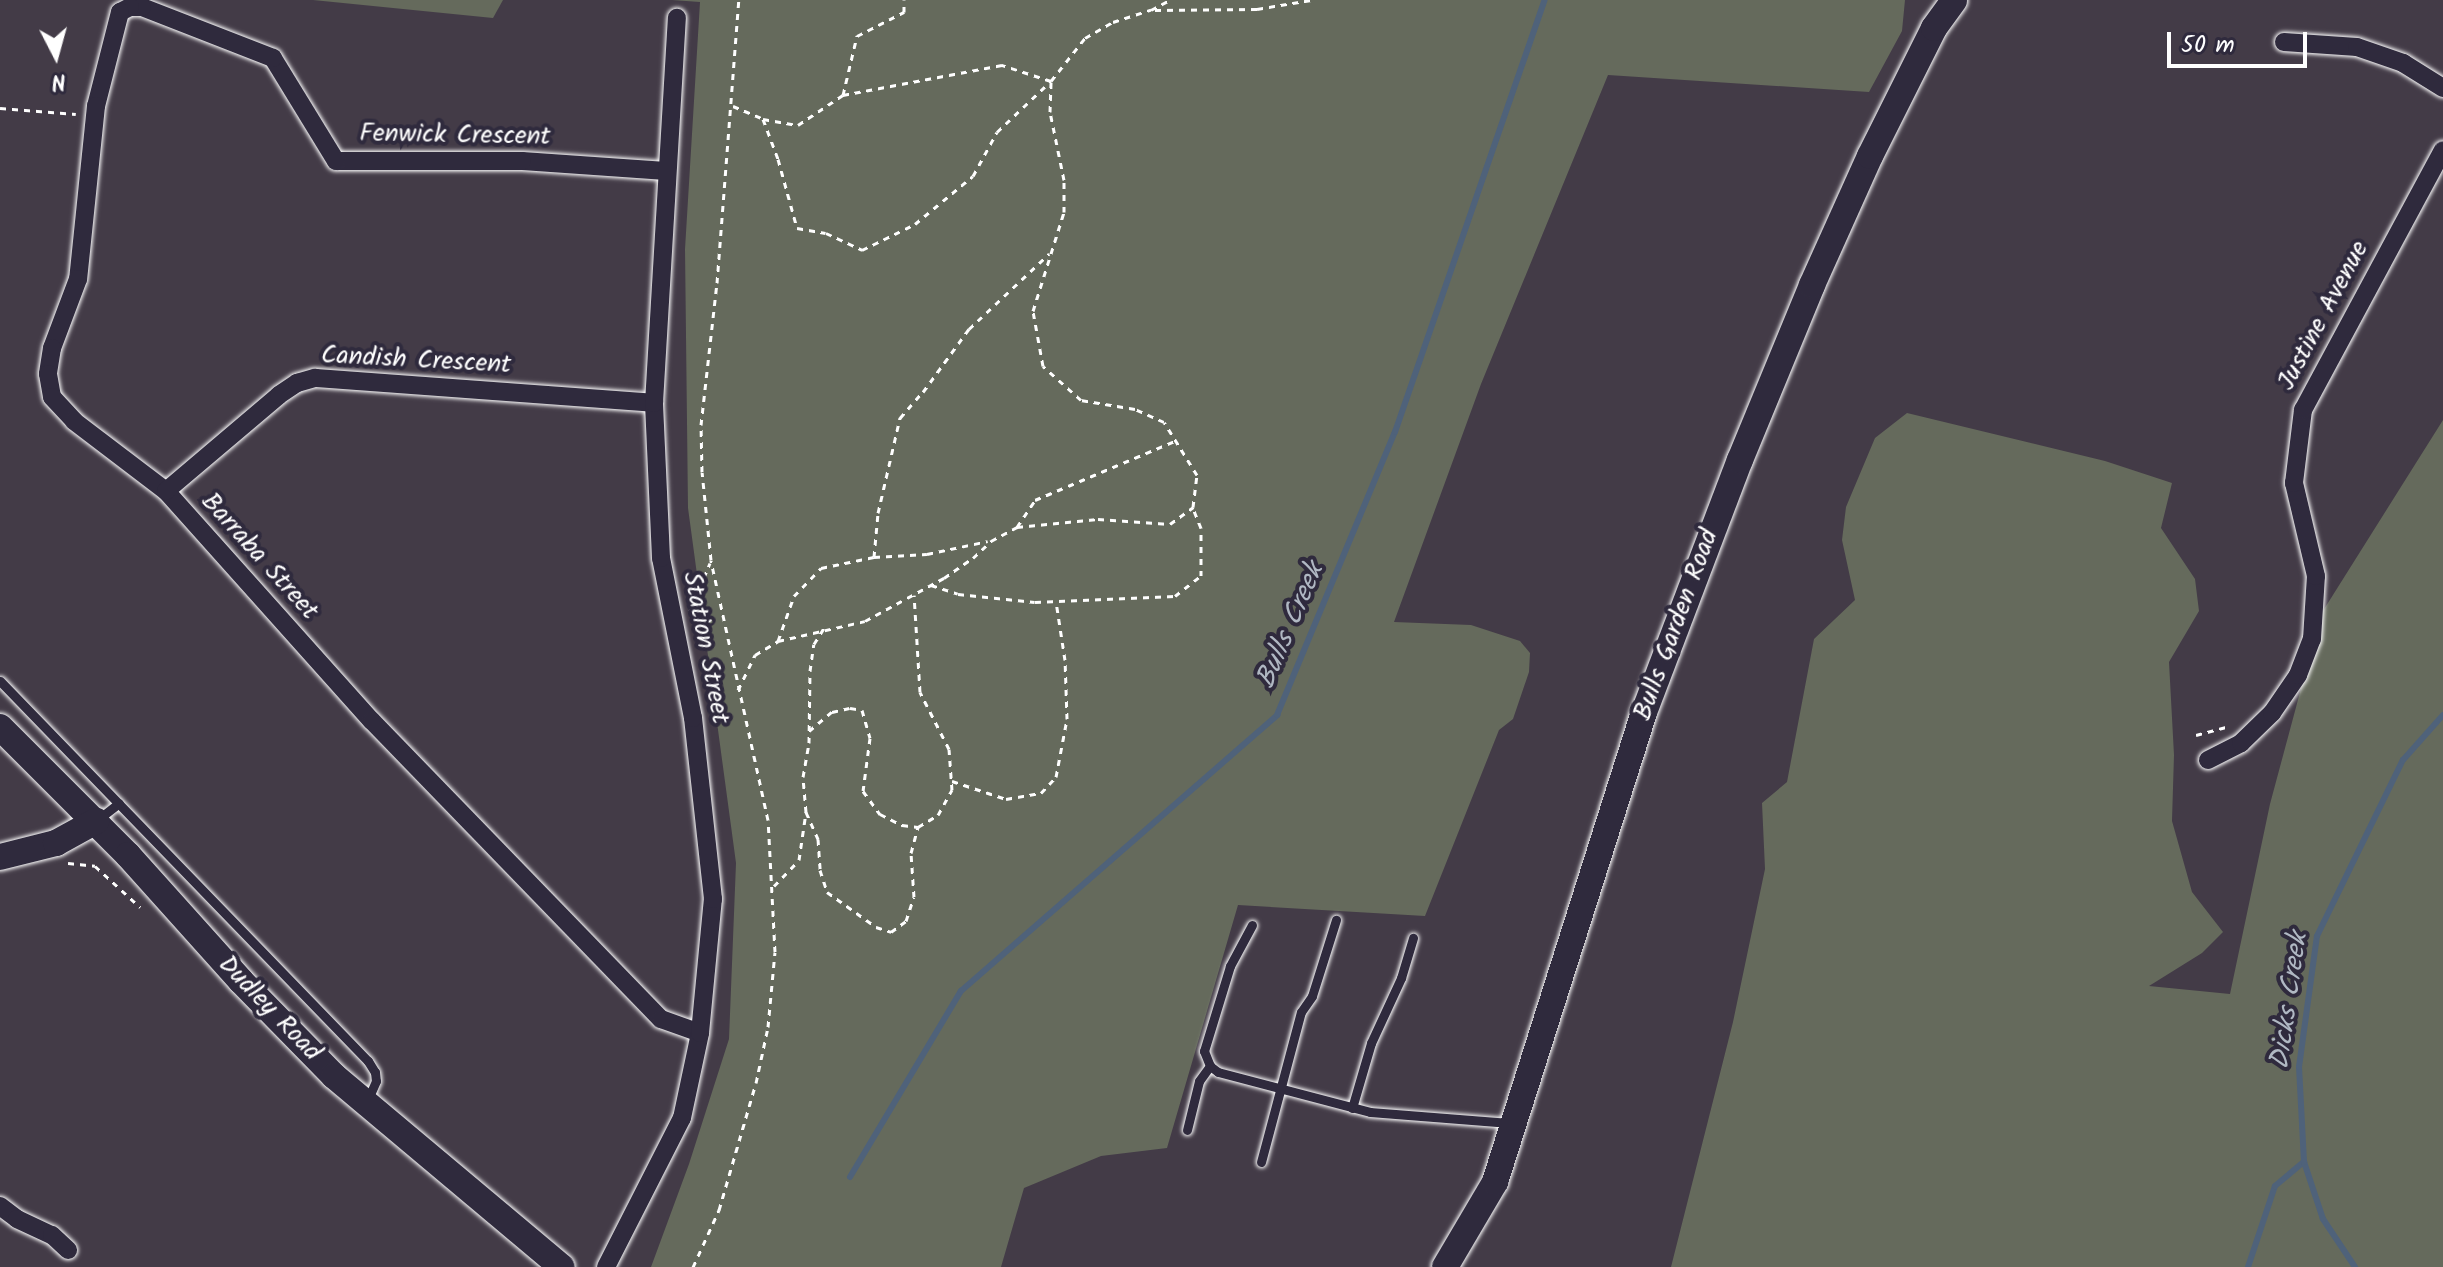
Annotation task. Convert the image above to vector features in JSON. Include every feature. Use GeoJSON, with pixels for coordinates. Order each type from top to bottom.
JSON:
{"type":"FeatureCollection","features":[{"type":"Feature","properties":{"kind":"main road","name":"Bulls Garden Road"},"geometry":{"type":"LineString","coordinates":[[1445,1267],[1495,1182],[1643,715],[1685,599],[1812,285],[1870,156],[1934,28],[1954,0]]}},
{"type":"Feature","properties":{"kind":"main road","name":"Dudley Road"},"geometry":{"type":"LineString","coordinates":[[0,727],[96,821],[273,1016],[366,1104],[562,1267]]}},
{"type":"Feature","properties":{"kind":"main road"},"geometry":{"type":"LineString","coordinates":[[0,857],[56,843],[96,821]]}},
{"type":"Feature","properties":{"kind":"street","name":"Fenwick Crescent"},"geometry":{"type":"LineString","coordinates":[[120,12],[142,7],[273,58],[336,161],[522,161],[666,171]]}},
{"type":"Feature","properties":{"kind":"street","name":"Barraba Street"},"geometry":{"type":"LineString","coordinates":[[120,12],[94,116],[78,279],[52,348],[48,374],[52,397],[74,421],[166,491],[372,721],[661,1019],[700,1033]]}},
{"type":"Feature","properties":{"kind":"street","name":"Station Street"},"geometry":{"type":"LineString","coordinates":[[606,1267],[682,1118],[700,1033],[713,899],[693,718],[661,558],[654,403],[677,18]]}},
{"type":"Feature","properties":{"kind":"street"},"geometry":{"type":"LineString","coordinates":[[2284,42],[2357,47],[2403,63],[2443,88]]}},
{"type":"Feature","properties":{"kind":"street","name":"Justine Avenue"},"geometry":{"type":"LineString","coordinates":[[2208,760],[2241,743],[2272,713],[2298,675],[2312,639],[2316,576],[2294,483],[2303,410],[2443,150]]}},
{"type":"Feature","properties":{"kind":"street","name":"Candish Crescent"},"geometry":{"type":"LineString","coordinates":[[166,491],[279,395],[297,383],[315,378],[654,403]]}},
{"type":"Feature","properties":{"kind":"street"},"geometry":{"type":"LineString","coordinates":[[0,1206],[17,1219],[52,1235],[68,1250]]}},
{"type":"Feature","properties":{"kind":"lane"},"geometry":{"type":"LineString","coordinates":[[0,681],[368,1061],[376,1081],[366,1104]]}},
{"type":"Feature","properties":{"kind":"lane"},"geometry":{"type":"LineString","coordinates":[[96,821],[119,803]]}},
{"type":"Feature","properties":{"kind":"lane"},"geometry":{"type":"LineString","coordinates":[[1261,1162],[1301,1012],[1312,996],[1336,920]]}},
{"type":"Feature","properties":{"kind":"lane"},"geometry":{"type":"LineString","coordinates":[[1252,925],[1220,993],[1204,1051],[1210,1066],[1218,1072],[1352,1108],[1411,1116],[1513,1123]]}},
{"type":"Feature","properties":{"kind":"lane"},"geometry":{"type":"LineString","coordinates":[[1352,1108],[1371,1043],[1401,978],[1413,938]]}},
{"type":"Feature","properties":{"kind":"lane"},"geometry":{"type":"LineString","coordinates":[[1187,1130],[1199,1081],[1210,1066]]}},
{"type":"Feature","properties":{"kind":"path"},"geometry":{"type":"LineString","coordinates":[[693,1267],[719,1210],[765,1041],[775,952],[768,820],[711,560],[701,425],[717,283],[739,0]]}},
{"type":"Feature","properties":{"kind":"path"},"geometry":{"type":"LineString","coordinates":[[843,95],[857,36],[904,12],[904,0]]}},
{"type":"Feature","properties":{"kind":"path"},"geometry":{"type":"LineString","coordinates":[[763,119],[778,159],[797,228],[826,233],[862,250],[915,224],[973,176],[997,132],[1051,81],[1085,38],[1113,22],[1151,10],[1170,0]]}},
{"type":"Feature","properties":{"kind":"path"},"geometry":{"type":"LineString","coordinates":[[1151,10],[1257,9],[1311,0]]}},
{"type":"Feature","properties":{"kind":"path"},"geometry":{"type":"LineString","coordinates":[[731,105],[763,119],[798,125],[843,95],[1002,65],[1051,81]]}},
{"type":"Feature","properties":{"kind":"path"},"geometry":{"type":"LineString","coordinates":[[931,585],[958,594],[1056,601],[1175,596],[1201,576],[1201,528],[1193,507],[1197,475],[1164,422],[1135,409],[1081,400],[1043,366],[1033,311],[1064,212],[1064,180],[1050,112],[1051,81]]}},
{"type":"Feature","properties":{"kind":"path"},"geometry":{"type":"LineString","coordinates":[[0,108],[94,116]]}},
{"type":"Feature","properties":{"kind":"path"},"geometry":{"type":"LineString","coordinates":[[874,557],[878,513],[900,418],[969,329],[1052,252]]}},
{"type":"Feature","properties":{"kind":"path"},"geometry":{"type":"LineString","coordinates":[[1017,527],[1035,500],[1177,440]]}},
{"type":"Feature","properties":{"kind":"path"},"geometry":{"type":"LineString","coordinates":[[738,691],[755,655],[778,641],[865,621],[931,585],[973,558],[991,541],[1017,527],[1098,519],[1170,524],[1193,507]]}},
{"type":"Feature","properties":{"kind":"path"},"geometry":{"type":"LineString","coordinates":[[778,641],[794,596],[821,568],[874,557],[927,554],[991,541]]}},
{"type":"Feature","properties":{"kind":"path"},"geometry":{"type":"LineString","coordinates":[[675,633],[694,605],[711,560]]}},
{"type":"Feature","properties":{"kind":"path"},"geometry":{"type":"LineString","coordinates":[[807,733],[832,712],[850,708],[862,710],[870,738],[863,791],[880,814],[902,825],[918,827],[938,815],[952,790],[949,749],[920,692],[914,595]]}},
{"type":"Feature","properties":{"kind":"path"},"geometry":{"type":"LineString","coordinates":[[951,781],[1006,799],[1041,793],[1056,777],[1067,719],[1065,660],[1056,601]]}},
{"type":"Feature","properties":{"kind":"path"},"geometry":{"type":"LineString","coordinates":[[773,887],[799,860],[806,812],[803,777],[814,644],[824,628]]}},
{"type":"Feature","properties":{"kind":"path"},"geometry":{"type":"LineString","coordinates":[[806,812],[818,839],[820,870],[827,892],[876,927],[891,932],[906,921],[914,897],[911,853],[918,827]]}},
{"type":"Feature","properties":{"kind":"path"},"geometry":{"type":"LineString","coordinates":[[62,864],[95,866],[140,907]]}},
{"type":"Feature","properties":{"kind":"path"},"geometry":{"type":"LineString","coordinates":[[106,874],[111,868]]}},
{"type":"Feature","properties":{"kind":"green space"},"geometry":{"type":"Polygon","coordinates":[[[313,0],[503,0],[493,18],[313,0]]]}},
{"type":"Feature","properties":{"kind":"green space"},"geometry":{"type":"Polygon","coordinates":[[[672,0],[1905,0],[1902,31],[1869,92],[1608,75],[1481,384],[1394,622],[1471,625],[1520,641],[1530,653],[1529,672],[1513,719],[1499,730],[1425,916],[1238,905],[1167,1148],[1101,1156],[1024,1188],[1001,1267],[651,1267],[689,1164],[729,1039],[736,863],[688,508],[685,249],[700,2],[672,0]]]}},
{"type":"Feature","properties":{"kind":"green space"},"geometry":{"type":"Polygon","coordinates":[[[1907,413],[2105,461],[2172,483],[2161,528],[2195,579],[2199,611],[2169,662],[2174,755],[2172,821],[2192,892],[2223,932],[2202,953],[2149,986],[2230,994],[2270,804],[2321,614],[2443,420],[2443,1267],[1671,1267],[1733,1022],[1765,869],[1762,803],[1787,782],[1814,639],[1855,600],[1842,540],[1846,507],[1875,438],[1907,413]]]}},
{"type":"Feature","properties":{"kind":"waterway","name":"Bulls Creek"},"geometry":{"type":"LineString","coordinates":[[850,1177],[961,991],[1277,715],[1395,432],[1545,0]]}},
{"type":"Feature","properties":{"kind":"waterway","name":"Dicks Creek"},"geometry":{"type":"LineString","coordinates":[[2355,1267],[2323,1219],[2304,1162],[2299,1067],[2317,936],[2403,760],[2443,715]]}},
{"type":"Feature","properties":{"kind":"waterway"},"geometry":{"type":"LineString","coordinates":[[2248,1267],[2275,1186],[2304,1162]]}}]}
